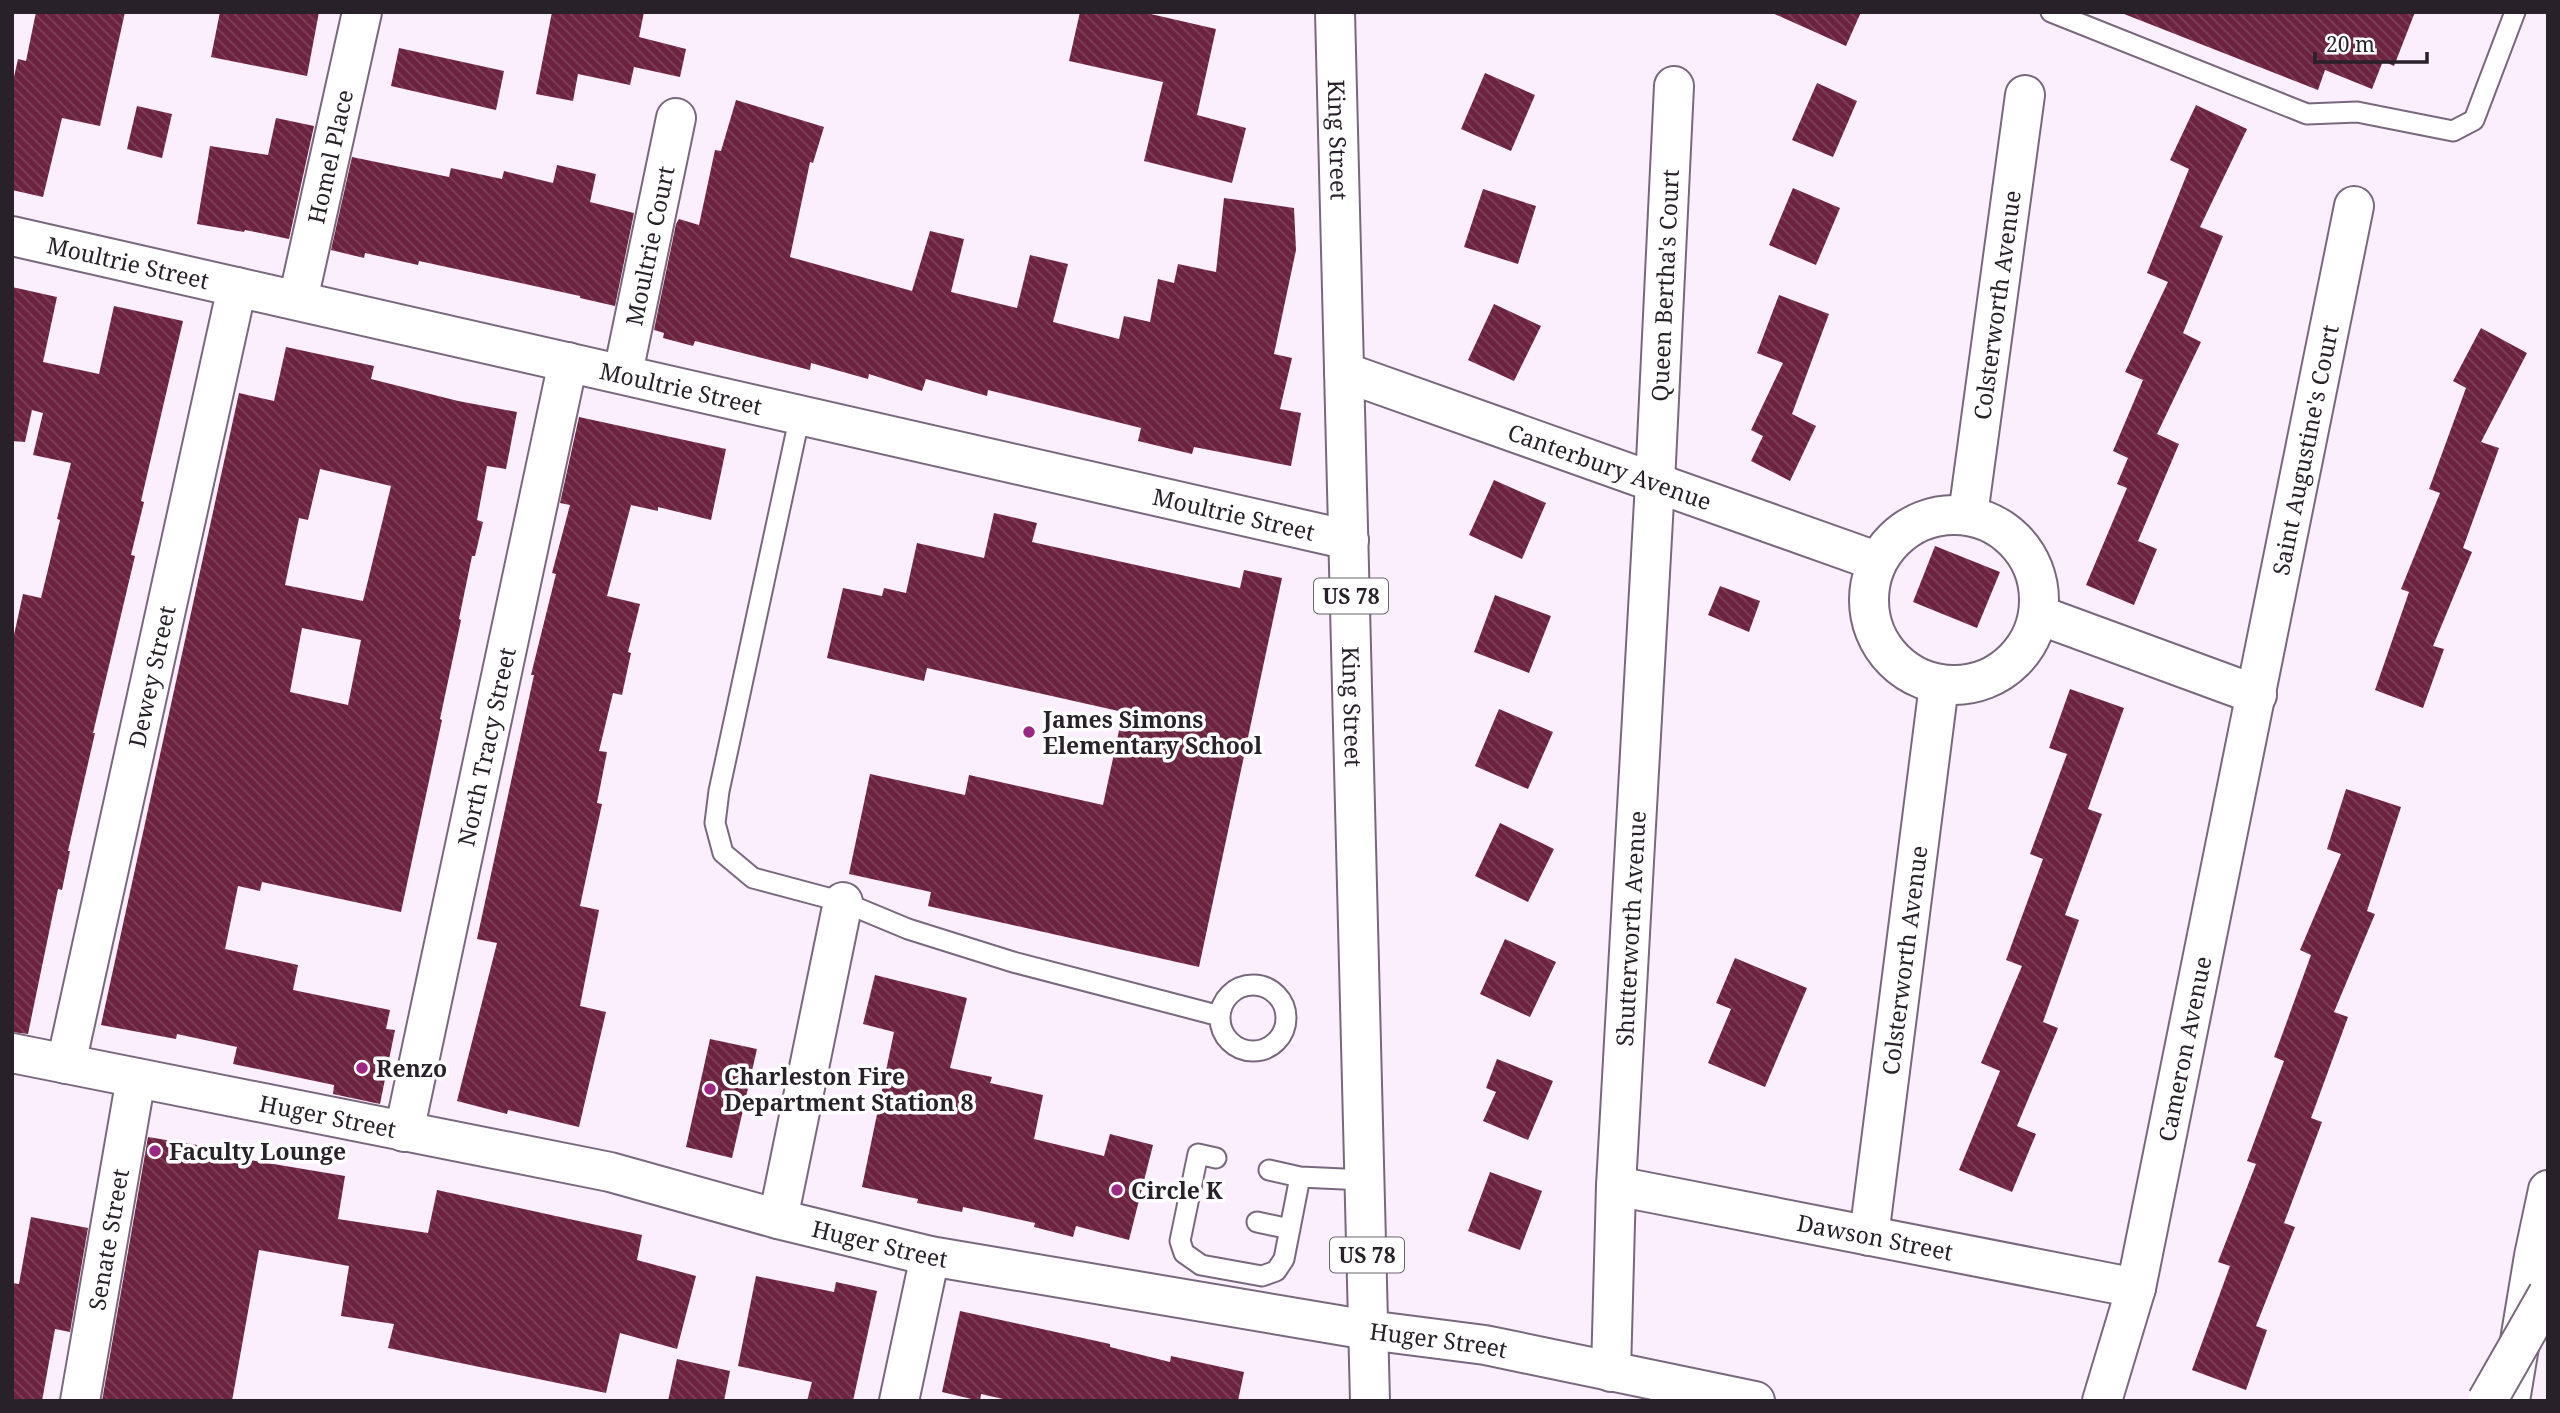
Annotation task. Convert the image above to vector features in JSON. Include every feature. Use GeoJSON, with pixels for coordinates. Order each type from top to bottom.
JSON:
{"type":"FeatureCollection","features":[{"type":"Feature","properties":{"kind":"main road","name":"Homel Place"},"geometry":{"type":"LineString","coordinates":[[298,300],[362,12]]}},
{"type":"Feature","properties":{"kind":"main road","name":"King Street"},"geometry":{"type":"LineString","coordinates":[[1335,12],[1370,1401]]}},
{"type":"Feature","properties":{"kind":"main road","name":"Queen Bertha's Court"},"geometry":{"type":"LineString","coordinates":[[1655,483],[1674,86]]}},
{"type":"Feature","properties":{"kind":"main road","name":"Colsterworth Avenue"},"geometry":{"type":"LineString","coordinates":[[1968,515],[2025,95]]}},
{"type":"Feature","properties":{"kind":"main road","name":"Moultrie Court"},"geometry":{"type":"LineString","coordinates":[[623,373],[676,118]]}},
{"type":"Feature","properties":{"kind":"main road","name":"Saint Augustine's Court"},"geometry":{"type":"LineString","coordinates":[[2257,695],[2354,206]]}},
{"type":"Feature","properties":{"kind":"main road","name":"Moultrie Street"},"geometry":{"type":"LineString","coordinates":[[12,236],[1349,540]]}},
{"type":"Feature","properties":{"kind":"main road","name":"Dewey Street"},"geometry":{"type":"LineString","coordinates":[[66,1064],[237,287]]}},
{"type":"Feature","properties":{"kind":"main road","name":"North Tracy Street"},"geometry":{"type":"LineString","coordinates":[[404,1132],[568,362]]}},
{"type":"Feature","properties":{"kind":"main road","name":"Canterbury Avenue"},"geometry":{"type":"LineString","coordinates":[[1343,372],[1876,561]]}},
{"type":"Feature","properties":{"kind":"main road","name":"Shutterworth Avenue"},"geometry":{"type":"LineString","coordinates":[[1611,1372],[1616,1186],[1655,483]]}},
{"type":"Feature","properties":{"kind":"main road"},"geometry":{"type":"LineString","coordinates":[[1968,515],[1983,519],[2010,534],[2035,571],[2039,615],[2035,630],[2020,656],[2009,667],[1983,682],[1939,685],[1924,682],[1898,666],[1872,630],[1868,585],[1876,561],[1887,545],[1924,519],[1968,515]]}},
{"type":"Feature","properties":{"kind":"main road"},"geometry":{"type":"LineString","coordinates":[[2039,615],[2257,695]]}},
{"type":"Feature","properties":{"kind":"main road","name":"Colsterworth Avenue"},"geometry":{"type":"LineString","coordinates":[[1869,1236],[1939,685]]}},
{"type":"Feature","properties":{"kind":"main road","name":"Cameron Avenue"},"geometry":{"type":"LineString","coordinates":[[2102,1401],[2136,1287],[2257,695]]}},
{"type":"Feature","properties":{"kind":"main road"},"geometry":{"type":"LineString","coordinates":[[778,1219],[843,902]]}},
{"type":"Feature","properties":{"kind":"main road","name":"Huger Street"},"geometry":{"type":"LineString","coordinates":[[12,1053],[610,1172],[778,1219],[930,1256],[1198,1282],[1368,1330],[1485,1346],[1755,1401]]}},
{"type":"Feature","properties":{"kind":"main road","name":"Senate Street"},"geometry":{"type":"LineString","coordinates":[[80,1401],[136,1078]]}},
{"type":"Feature","properties":{"kind":"main road","name":"Dawson Street"},"geometry":{"type":"LineString","coordinates":[[1616,1186],[2136,1287]]}},
{"type":"Feature","properties":{"kind":"main road"},"geometry":{"type":"LineString","coordinates":[[2510,1401],[2548,1190]]}},
{"type":"Feature","properties":{"kind":"main road"},"geometry":{"type":"LineString","coordinates":[[899,1401],[930,1256]]}},
{"type":"Feature","properties":{"kind":"main road"},"geometry":{"type":"LineString","coordinates":[[2487,1401],[2548,1294]]}},
{"type":"Feature","properties":{"kind":"lane"},"geometry":{"type":"LineString","coordinates":[[2051,12],[2307,114],[2357,112],[2453,131],[2474,120],[2515,12]]}},
{"type":"Feature","properties":{"kind":"lane"},"geometry":{"type":"LineString","coordinates":[[800,415],[719,791],[715,823],[723,853],[753,878],[843,902],[908,929],[1013,962],[1220,1016]]}},
{"type":"Feature","properties":{"kind":"lane"},"geometry":{"type":"LineString","coordinates":[[1216,1158],[1198,1154],[1196,1207],[1180,1241],[1198,1282],[1262,1276],[1276,1271],[1284,1259],[1300,1177]]}},
{"type":"Feature","properties":{"kind":"lane"},"geometry":{"type":"LineString","coordinates":[[1269,1170],[1300,1177],[1365,1180]]}},
{"type":"Feature","properties":{"kind":"lane"},"geometry":{"type":"LineString","coordinates":[[1258,1222],[1290,1229]]}},
{"type":"Feature","properties":{"kind":"building"},"geometry":{"type":"Polygon","coordinates":[[[36,12],[125,12],[100,126],[62,118],[43,197],[12,190],[12,86],[18,59],[26,61],[36,12]]]}},
{"type":"Feature","properties":{"kind":"building"},"geometry":{"type":"Polygon","coordinates":[[[220,12],[319,12],[307,76],[211,57],[220,12]]]}},
{"type":"Feature","properties":{"kind":"building"},"geometry":{"type":"Polygon","coordinates":[[[552,12],[644,12],[639,37],[686,49],[680,77],[634,67],[630,85],[578,74],[573,101],[536,94],[552,12]]]}},
{"type":"Feature","properties":{"kind":"building"},"geometry":{"type":"Polygon","coordinates":[[[1080,12],[1142,12],[1216,29],[1197,115],[1246,128],[1232,183],[1144,161],[1163,82],[1069,61],[1080,12]]]}},
{"type":"Feature","properties":{"kind":"building"},"geometry":{"type":"Polygon","coordinates":[[[1770,12],[1861,12],[1846,46],[1770,12]]]}},
{"type":"Feature","properties":{"kind":"building"},"geometry":{"type":"Polygon","coordinates":[[[2415,12],[2394,66],[2383,61],[2372,89],[2325,70],[2318,90],[2124,14],[2415,12]]]}},
{"type":"Feature","properties":{"kind":"building"},"geometry":{"type":"Polygon","coordinates":[[[399,48],[504,71],[496,110],[391,86],[399,48]]]}},
{"type":"Feature","properties":{"kind":"building"},"geometry":{"type":"Polygon","coordinates":[[[1485,73],[1535,95],[1511,151],[1461,129],[1485,73]]]}},
{"type":"Feature","properties":{"kind":"building"},"geometry":{"type":"Polygon","coordinates":[[[1817,83],[1857,101],[1833,157],[1792,140],[1817,83]]]}},
{"type":"Feature","properties":{"kind":"building"},"geometry":{"type":"Polygon","coordinates":[[[736,100],[824,127],[813,163],[810,162],[790,257],[912,291],[930,231],[964,239],[951,292],[1017,308],[1030,255],[1068,264],[1053,322],[1119,339],[1124,316],[1150,322],[1158,279],[1174,283],[1178,264],[1216,272],[1224,198],[1294,208],[1296,250],[1274,354],[1292,358],[1280,409],[1301,413],[1291,466],[1194,447],[1192,454],[1138,441],[1141,428],[988,390],[987,396],[926,379],[922,391],[869,374],[868,379],[811,363],[810,370],[695,341],[693,346],[663,338],[664,333],[654,330],[676,224],[679,219],[699,225],[715,150],[721,151],[736,100]]]}},
{"type":"Feature","properties":{"kind":"building"},"geometry":{"type":"Polygon","coordinates":[[[2196,105],[2247,129],[2200,227],[2223,236],[2183,333],[2201,342],[2157,434],[2179,444],[2138,541],[2157,549],[2134,605],[2086,585],[2127,488],[2117,484],[2128,458],[2113,451],[2143,380],[2125,372],[2168,282],[2147,273],[2189,169],[2170,160],[2196,105]]]}},
{"type":"Feature","properties":{"kind":"building"},"geometry":{"type":"Polygon","coordinates":[[[137,106],[172,114],[162,158],[127,149],[137,106]]]}},
{"type":"Feature","properties":{"kind":"building"},"geometry":{"type":"Polygon","coordinates":[[[276,118],[314,126],[289,239],[197,224],[210,146],[268,155],[276,118]]]}},
{"type":"Feature","properties":{"kind":"building"},"geometry":{"type":"Polygon","coordinates":[[[352,157],[449,177],[451,168],[502,179],[504,171],[553,183],[557,165],[596,174],[590,202],[634,213],[615,306],[419,261],[418,265],[365,253],[364,258],[331,250],[352,157]]]}},
{"type":"Feature","properties":{"kind":"building"},"geometry":{"type":"Polygon","coordinates":[[[1793,188],[1840,208],[1816,265],[1769,245],[1793,188]]]}},
{"type":"Feature","properties":{"kind":"building"},"geometry":{"type":"Polygon","coordinates":[[[1483,189],[1536,206],[1518,264],[1464,247],[1483,189]]]}},
{"type":"Feature","properties":{"kind":"building"},"geometry":{"type":"Polygon","coordinates":[[[12,287],[57,297],[43,362],[99,374],[114,306],[183,321],[141,501],[144,502],[131,555],[135,556],[93,733],[62,890],[58,889],[28,1034],[12,1032],[12,644],[23,594],[41,598],[71,463],[33,455],[43,413],[32,410],[25,442],[12,441],[12,287]]]}},
{"type":"Feature","properties":{"kind":"building"},"geometry":{"type":"Polygon","coordinates":[[[1779,295],[1829,314],[1792,414],[1816,426],[1790,481],[1751,461],[1763,436],[1751,430],[1783,363],[1757,353],[1779,295]]]}},
{"type":"Feature","properties":{"kind":"building"},"geometry":{"type":"Polygon","coordinates":[[[1494,304],[1541,326],[1514,381],[1468,360],[1494,304]]]}},
{"type":"Feature","properties":{"kind":"building"},"geometry":{"type":"Polygon","coordinates":[[[2481,328],[2527,353],[2481,442],[2499,448],[2463,548],[2472,552],[2433,646],[2444,649],[2423,708],[2375,690],[2409,592],[2401,589],[2440,493],[2429,489],[2466,388],[2453,381],[2481,328]]]}},
{"type":"Feature","properties":{"kind":"building"},"geometry":{"type":"Polygon","coordinates":[[[286,347],[374,366],[371,379],[458,401],[517,412],[506,469],[487,466],[477,520],[483,522],[475,556],[472,556],[440,719],[442,720],[401,912],[262,882],[260,891],[238,886],[225,949],[298,965],[293,990],[390,1010],[386,1029],[395,1030],[380,1104],[333,1094],[334,1085],[233,1064],[237,1047],[177,1034],[176,1039],[101,1025],[239,393],[274,401],[286,347]],[[320,469],[308,520],[299,518],[285,585],[363,601],[391,486],[320,469]],[[302,628],[290,692],[348,705],[361,640],[302,628]]]}},
{"type":"Feature","properties":{"kind":"building"},"geometry":{"type":"Polygon","coordinates":[[[579,417],[726,449],[711,520],[658,507],[658,511],[631,505],[607,596],[640,604],[628,652],[631,653],[622,695],[613,693],[599,751],[607,752],[597,803],[602,804],[580,906],[599,910],[580,1006],[606,1012],[579,1127],[508,1110],[507,1114],[457,1101],[497,943],[477,939],[534,675],[531,675],[556,574],[552,573],[570,505],[560,503],[579,417]]]}},
{"type":"Feature","properties":{"kind":"building"},"geometry":{"type":"Polygon","coordinates":[[[1494,480],[1546,503],[1522,559],[1469,535],[1494,480]]]}},
{"type":"Feature","properties":{"kind":"building"},"geometry":{"type":"Polygon","coordinates":[[[994,513],[1037,523],[1032,542],[1240,588],[1244,570],[1282,578],[1199,967],[928,906],[931,892],[849,874],[870,774],[965,795],[969,775],[1103,805],[1123,712],[927,668],[924,681],[827,658],[843,588],[882,596],[884,588],[906,593],[917,543],[984,558],[994,513]]]}},
{"type":"Feature","properties":{"kind":"building"},"geometry":{"type":"Polygon","coordinates":[[[1935,546],[2000,572],[1977,628],[1913,602],[1935,546]]]}},
{"type":"Feature","properties":{"kind":"building"},"geometry":{"type":"Polygon","coordinates":[[[1720,586],[1760,601],[1749,632],[1708,615],[1720,586]]]}},
{"type":"Feature","properties":{"kind":"building"},"geometry":{"type":"Polygon","coordinates":[[[1495,595],[1551,616],[1529,673],[1474,652],[1495,595]]]}},
{"type":"Feature","properties":{"kind":"building"},"geometry":{"type":"Polygon","coordinates":[[[2070,689],[2124,708],[2088,809],[2102,814],[2065,915],[2079,920],[2043,1022],[2058,1028],[2017,1126],[2036,1134],[2012,1192],[1959,1170],[2000,1071],[1981,1063],[2022,966],[2006,960],[2043,859],[2030,854],[2067,754],[2049,748],[2070,689]]]}},
{"type":"Feature","properties":{"kind":"building"},"geometry":{"type":"Polygon","coordinates":[[[1499,709],[1553,732],[1528,789],[1475,766],[1499,709]]]}},
{"type":"Feature","properties":{"kind":"building"},"geometry":{"type":"Polygon","coordinates":[[[2346,789],[2401,807],[2367,911],[2375,914],[2334,1012],[2348,1017],[2311,1118],[2322,1122],[2284,1223],[2295,1227],[2256,1326],[2267,1330],[2246,1390],[2192,1370],[2230,1266],[2218,1262],[2256,1164],[2247,1161],[2284,1061],[2274,1057],[2311,955],[2300,950],[2341,854],[2327,849],[2346,789]]]}},
{"type":"Feature","properties":{"kind":"building"},"geometry":{"type":"Polygon","coordinates":[[[1500,823],[1554,849],[1528,902],[1475,876],[1500,823]]]}},
{"type":"Feature","properties":{"kind":"building"},"geometry":{"type":"Polygon","coordinates":[[[1505,939],[1556,962],[1530,1017],[1480,994],[1505,939]]]}},
{"type":"Feature","properties":{"kind":"building"},"geometry":{"type":"Polygon","coordinates":[[[1735,958],[1807,988],[1765,1087],[1708,1063],[1731,1009],[1716,1003],[1735,958]]]}},
{"type":"Feature","properties":{"kind":"building"},"geometry":{"type":"Polygon","coordinates":[[[875,975],[967,998],[950,1068],[992,1077],[990,1083],[1043,1095],[1034,1139],[1104,1156],[1110,1134],[1153,1145],[1129,1240],[1076,1226],[1073,1237],[1034,1227],[1035,1223],[963,1207],[962,1212],[917,1203],[918,1199],[862,1187],[894,1032],[863,1024],[875,975]]]}},
{"type":"Feature","properties":{"kind":"building"},"geometry":{"type":"Polygon","coordinates":[[[710,1039],[757,1049],[732,1158],[686,1147],[710,1039]]]}},
{"type":"Feature","properties":{"kind":"building"},"geometry":{"type":"Polygon","coordinates":[[[1497,1059],[1553,1081],[1528,1140],[1483,1121],[1496,1092],[1486,1088],[1497,1059]]]}},
{"type":"Feature","properties":{"kind":"building"},"geometry":{"type":"Polygon","coordinates":[[[148,1137],[246,1153],[244,1159],[345,1176],[338,1219],[428,1233],[437,1190],[642,1235],[637,1260],[696,1276],[677,1349],[620,1333],[606,1393],[388,1348],[394,1324],[341,1316],[349,1266],[259,1250],[232,1401],[102,1401],[148,1137]]]}},
{"type":"Feature","properties":{"kind":"building"},"geometry":{"type":"Polygon","coordinates":[[[1490,1172],[1542,1191],[1520,1250],[1468,1231],[1490,1172]]]}},
{"type":"Feature","properties":{"kind":"building"},"geometry":{"type":"Polygon","coordinates":[[[31,1217],[88,1228],[70,1332],[55,1329],[42,1401],[12,1401],[12,1283],[19,1284],[31,1217]]]}},
{"type":"Feature","properties":{"kind":"building"},"geometry":{"type":"Polygon","coordinates":[[[756,1276],[834,1292],[836,1282],[877,1291],[853,1401],[807,1401],[812,1382],[738,1366],[756,1276]]]}},
{"type":"Feature","properties":{"kind":"building"},"geometry":{"type":"Polygon","coordinates":[[[960,1311],[1110,1344],[1110,1347],[1170,1362],[1171,1356],[1244,1372],[1238,1401],[1012,1401],[981,1394],[980,1401],[942,1392],[960,1311]]]}},
{"type":"Feature","properties":{"kind":"building"},"geometry":{"type":"Polygon","coordinates":[[[677,1359],[730,1371],[724,1401],[668,1401],[677,1359]]]}},
{"type":"Feature","properties":{"kind":"place","name":"James Simons Elementary School"},"geometry":{"type":"Point","coordinates":[1029,732]}},
{"type":"Feature","properties":{"kind":"place","name":"Renzo"},"geometry":{"type":"Point","coordinates":[362,1068]}},
{"type":"Feature","properties":{"kind":"place","name":"Charleston Fire Department Station 8"},"geometry":{"type":"Point","coordinates":[710,1089]}},
{"type":"Feature","properties":{"kind":"place","name":"Faculty Lounge"},"geometry":{"type":"Point","coordinates":[155,1151]}},
{"type":"Feature","properties":{"kind":"place","name":"Circle K"},"geometry":{"type":"Point","coordinates":[1117,1190]}}]}
